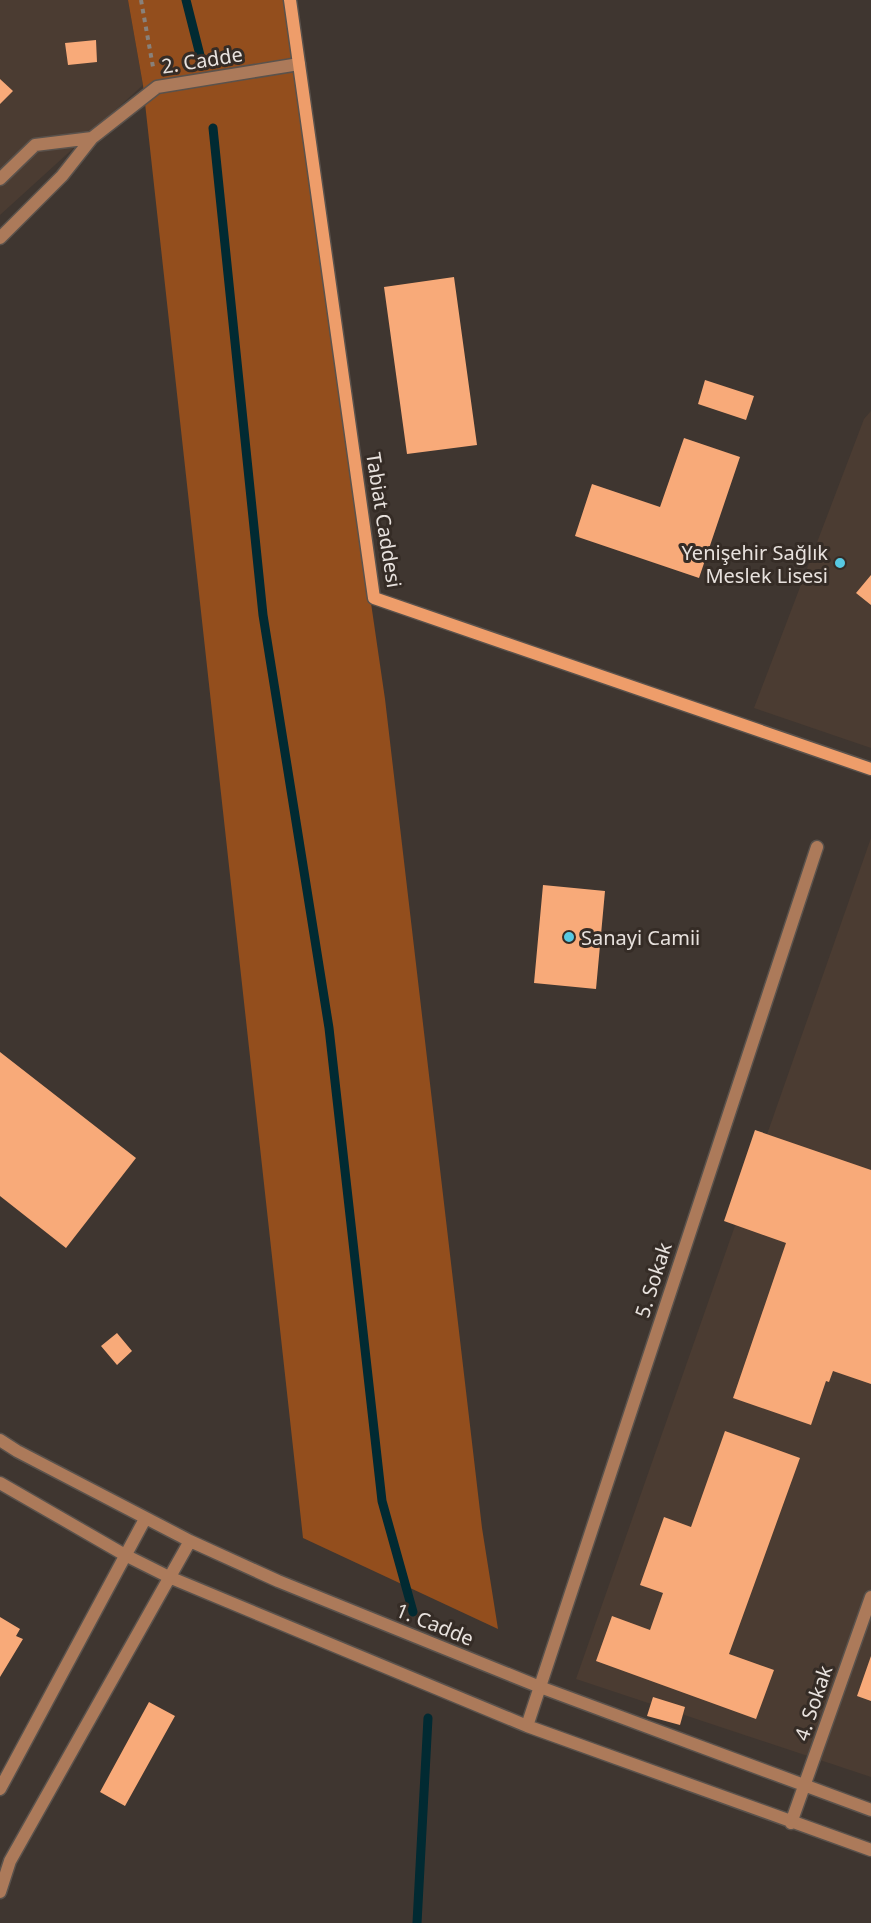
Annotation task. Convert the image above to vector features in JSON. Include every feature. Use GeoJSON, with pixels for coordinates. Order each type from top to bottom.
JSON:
{"type":"FeatureCollection","features":[{"type":"Feature","properties":{"kind":"street","name":"Tabiat Caddesi"},"geometry":{"type":"LineString","coordinates":[[290,0],[374,598],[871,769]]}},
{"type":"Feature","properties":{"kind":"lane","name":"2. Cadde"},"geometry":{"type":"LineString","coordinates":[[0,238],[62,176],[92,138],[156,87],[299,64]]}},
{"type":"Feature","properties":{"kind":"lane"},"geometry":{"type":"LineString","coordinates":[[0,179],[35,145],[92,138]]}},
{"type":"Feature","properties":{"kind":"lane","name":"5. Sokak"},"geometry":{"type":"LineString","coordinates":[[527,1726],[817,847]]}},
{"type":"Feature","properties":{"kind":"lane","name":"1. Cadde"},"geometry":{"type":"LineString","coordinates":[[0,1440],[145,1519],[278,1581],[540,1687],[871,1810]]}},
{"type":"Feature","properties":{"kind":"lane"},"geometry":{"type":"LineString","coordinates":[[0,1483],[124,1555],[169,1576],[527,1726],[871,1850]]}},
{"type":"Feature","properties":{"kind":"lane"},"geometry":{"type":"LineString","coordinates":[[0,1788],[145,1519]]}},
{"type":"Feature","properties":{"kind":"lane"},"geometry":{"type":"LineString","coordinates":[[0,1892],[10,1861],[190,1541]]}},
{"type":"Feature","properties":{"kind":"lane","name":"4. Sokak"},"geometry":{"type":"LineString","coordinates":[[791,1822],[871,1597]]}},
{"type":"Feature","properties":{"kind":"path"},"geometry":{"type":"LineString","coordinates":[[141,0],[156,87]]}},
{"type":"Feature","properties":{"kind":"shaded area"},"geometry":{"type":"Polygon","coordinates":[[[0,0],[128,0],[143,85],[0,215],[0,0]]]}},
{"type":"Feature","properties":{"kind":"shaded area"},"geometry":{"type":"Polygon","coordinates":[[[128,0],[283,0],[385,699],[482,1528],[498,1629],[303,1538],[143,85],[128,0]]]}},
{"type":"Feature","properties":{"kind":"shaded area","name":"Yenişehir Sağlık Meslek Lisesi"},"geometry":{"type":"Polygon","coordinates":[[[871,411],[871,748],[754,708],[864,419],[871,411]]]}},
{"type":"Feature","properties":{"kind":"shaded area"},"geometry":{"type":"Polygon","coordinates":[[[871,838],[871,1777],[576,1679],[871,838]]]}},
{"type":"Feature","properties":{"kind":"building"},"geometry":{"type":"Polygon","coordinates":[[[96,40],[97,62],[68,65],[65,43],[96,40]]]}},
{"type":"Feature","properties":{"kind":"building"},"geometry":{"type":"Polygon","coordinates":[[[0,79],[13,91],[0,104],[0,79]]]}},
{"type":"Feature","properties":{"kind":"building"},"geometry":{"type":"Polygon","coordinates":[[[454,277],[477,445],[407,454],[384,287],[454,277]]]}},
{"type":"Feature","properties":{"kind":"building"},"geometry":{"type":"Polygon","coordinates":[[[705,380],[754,396],[746,420],[698,404],[705,380]]]}},
{"type":"Feature","properties":{"kind":"building"},"geometry":{"type":"Polygon","coordinates":[[[684,438],[740,457],[699,578],[575,536],[592,484],[660,507],[684,438]]]}},
{"type":"Feature","properties":{"kind":"building"},"geometry":{"type":"Polygon","coordinates":[[[871,575],[871,605],[856,593],[871,575]]]}},
{"type":"Feature","properties":{"kind":"building","name":"Sanayi Camii"},"geometry":{"type":"Polygon","coordinates":[[[543,885],[605,891],[596,989],[534,983],[543,885]]]}},
{"type":"Feature","properties":{"kind":"building"},"geometry":{"type":"Polygon","coordinates":[[[0,1052],[136,1158],[66,1248],[0,1196],[0,1052]]]}},
{"type":"Feature","properties":{"kind":"building"},"geometry":{"type":"Polygon","coordinates":[[[755,1130],[871,1170],[871,1384],[833,1371],[829,1382],[826,1381],[811,1425],[733,1398],[786,1243],[724,1221],[755,1130]]]}},
{"type":"Feature","properties":{"kind":"building"},"geometry":{"type":"Polygon","coordinates":[[[117,1333],[132,1351],[117,1365],[101,1346],[117,1333]]]}},
{"type":"Feature","properties":{"kind":"building"},"geometry":{"type":"Polygon","coordinates":[[[725,1431],[800,1458],[729,1654],[774,1670],[756,1719],[596,1661],[612,1616],[650,1630],[663,1593],[640,1585],[664,1517],[691,1527],[725,1431]]]}},
{"type":"Feature","properties":{"kind":"building"},"geometry":{"type":"Polygon","coordinates":[[[0,1617],[20,1629],[16,1636],[23,1639],[0,1677],[0,1617]]]}},
{"type":"Feature","properties":{"kind":"building"},"geometry":{"type":"Polygon","coordinates":[[[871,1656],[871,1701],[857,1696],[871,1656]]]}},
{"type":"Feature","properties":{"kind":"building"},"geometry":{"type":"Polygon","coordinates":[[[653,1697],[685,1707],[680,1725],[647,1716],[653,1697]]]}},
{"type":"Feature","properties":{"kind":"building"},"geometry":{"type":"Polygon","coordinates":[[[149,1702],[175,1716],[125,1806],[100,1792],[149,1702]]]}},
{"type":"Feature","properties":{"kind":"waterway"},"geometry":{"type":"LineString","coordinates":[[186,0],[201,59]]}},
{"type":"Feature","properties":{"kind":"waterway"},"geometry":{"type":"LineString","coordinates":[[213,128],[263,615],[329,1028],[382,1501],[413,1612]]}},
{"type":"Feature","properties":{"kind":"waterway"},"geometry":{"type":"LineString","coordinates":[[417,1923],[428,1718]]}},
{"type":"Feature","properties":{"kind":"place","name":"Yenişehir Sağlık Meslek Lisesi"},"geometry":{"type":"Point","coordinates":[840,563]}},
{"type":"Feature","properties":{"kind":"place","name":"Sanayi Camii"},"geometry":{"type":"Point","coordinates":[569,937]}}]}
